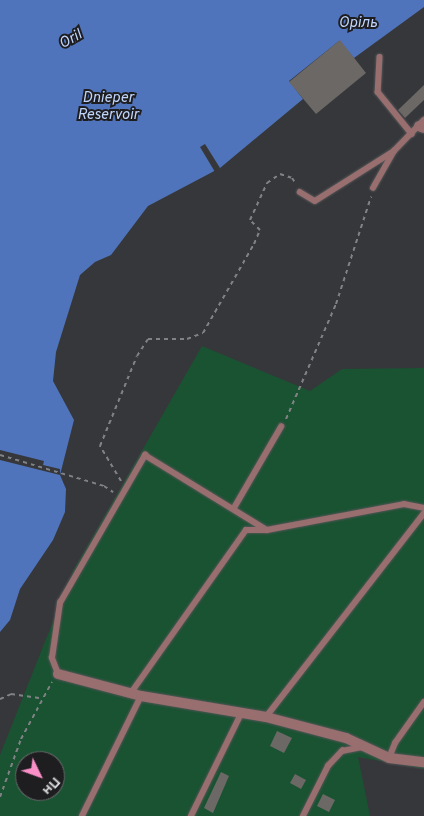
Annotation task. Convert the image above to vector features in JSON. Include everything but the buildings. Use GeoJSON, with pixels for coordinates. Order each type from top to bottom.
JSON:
{"type":"FeatureCollection","features":[{"type":"Feature","properties":{"kind":"street"},"geometry":{"type":"LineString","coordinates":[[58,674],[136,694],[266,717],[346,738],[389,758],[424,762]]}},
{"type":"Feature","properties":{"kind":"lane"},"geometry":{"type":"LineString","coordinates":[[300,192],[315,200],[394,151],[420,127],[378,92],[380,58]]}},
{"type":"Feature","properties":{"kind":"lane"},"geometry":{"type":"LineString","coordinates":[[374,188],[394,151]]}},
{"type":"Feature","properties":{"kind":"lane"},"geometry":{"type":"LineString","coordinates":[[234,508],[281,427]]}},
{"type":"Feature","properties":{"kind":"lane"},"geometry":{"type":"LineString","coordinates":[[58,674],[52,658],[60,603],[145,455],[267,530]]}},
{"type":"Feature","properties":{"kind":"lane"},"geometry":{"type":"LineString","coordinates":[[82,816],[136,694],[246,530],[267,530],[404,504],[424,508]]}},
{"type":"Feature","properties":{"kind":"lane"},"geometry":{"type":"LineString","coordinates":[[266,717],[424,513]]}},
{"type":"Feature","properties":{"kind":"lane"},"geometry":{"type":"LineString","coordinates":[[389,758],[396,742],[424,702]]}},
{"type":"Feature","properties":{"kind":"lane"},"geometry":{"type":"LineString","coordinates":[[191,816],[241,714]]}},
{"type":"Feature","properties":{"kind":"lane"},"geometry":{"type":"LineString","coordinates":[[304,816],[328,766],[342,751],[362,747]]}},
{"type":"Feature","properties":{"kind":"path"},"geometry":{"type":"LineString","coordinates":[[127,488],[100,446],[137,356],[148,339],[187,339],[203,333],[254,244],[260,230],[250,220],[267,183],[280,174],[292,178],[300,192]]}},
{"type":"Feature","properties":{"kind":"path"},"geometry":{"type":"LineString","coordinates":[[281,427],[336,304],[374,188]]}},
{"type":"Feature","properties":{"kind":"path"},"geometry":{"type":"LineString","coordinates":[[0,455],[104,486],[121,498]]}},
{"type":"Feature","properties":{"kind":"path"},"geometry":{"type":"LineString","coordinates":[[0,797],[21,739],[41,698],[58,674]]}},
{"type":"Feature","properties":{"kind":"path"},"geometry":{"type":"LineString","coordinates":[[0,700],[11,694],[41,698]]}},
{"type":"Feature","properties":{"kind":"green space"},"geometry":{"type":"Polygon","coordinates":[[[202,346],[310,391],[342,369],[424,368],[424,769],[358,757],[370,816],[0,816],[0,755],[73,571],[202,346]]]}},
{"type":"Feature","properties":{"kind":"water","name":"Dnieper Reservoir"},"geometry":{"type":"Polygon","coordinates":[[[0,0],[424,0],[424,7],[354,58],[339,41],[289,81],[303,99],[220,168],[148,206],[111,255],[95,262],[80,275],[56,352],[53,381],[74,420],[60,475],[66,489],[65,512],[53,540],[20,589],[10,620],[0,632],[0,0]]]}},
{"type":"Feature","properties":{"kind":"pier"},"geometry":{"type":"Polygon","coordinates":[[[205,144],[220,168],[215,172],[200,147],[205,144]]]}},
{"type":"Feature","properties":{"kind":"pier"},"geometry":{"type":"Polygon","coordinates":[[[0,450],[44,461],[43,465],[60,469],[60,475],[0,460],[0,450]]]}},
{"type":"Feature","properties":{"kind":"water label","name":"Орiль"},"geometry":{"type":"Point","coordinates":[358,24]}},
{"type":"Feature","properties":{"kind":"water label","name":"Oril"},"geometry":{"type":"Point","coordinates":[71,40]}}]}
